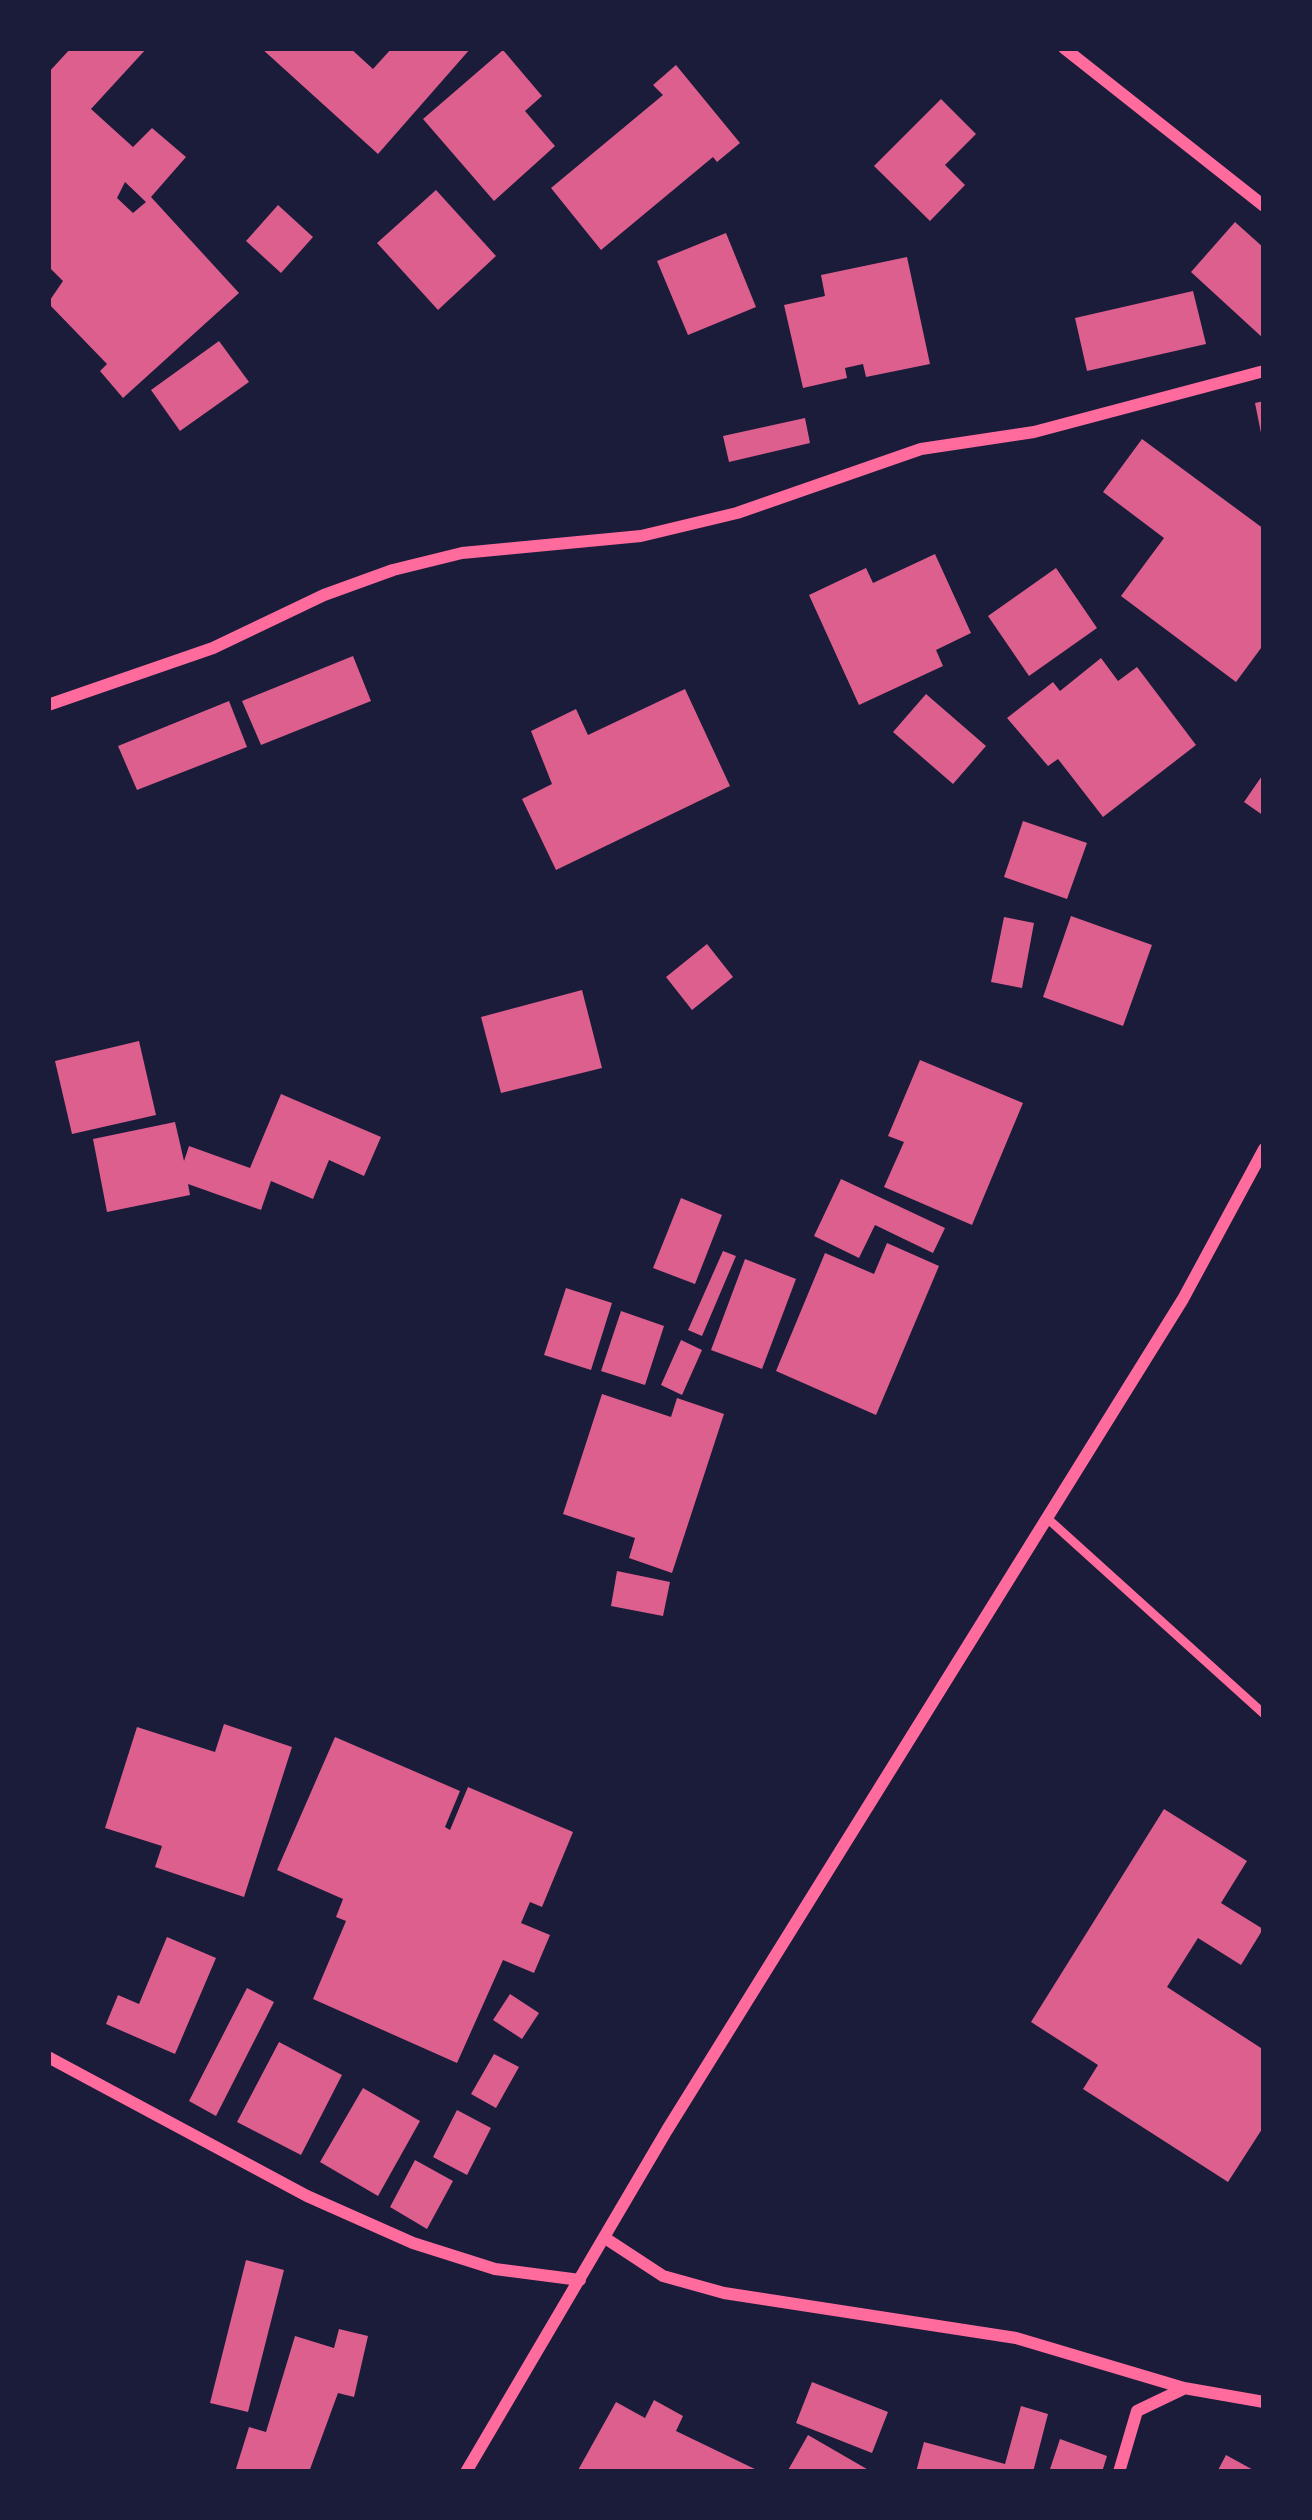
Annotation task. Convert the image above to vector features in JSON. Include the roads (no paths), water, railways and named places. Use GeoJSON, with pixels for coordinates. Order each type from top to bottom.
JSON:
{"type":"FeatureCollection","features":[{"type":"Feature","properties":{"kind":"street"},"geometry":{"type":"LineString","coordinates":[[1064,48],[1264,206]]}},
{"type":"Feature","properties":{"kind":"street"},"geometry":{"type":"LineString","coordinates":[[48,705],[214,648],[324,595],[393,570],[462,553],[641,536],[737,514],[921,449],[1034,432],[1264,370]]}},
{"type":"Feature","properties":{"kind":"street"},"geometry":{"type":"LineString","coordinates":[[466,2472],[604,2238],[1184,1299],[1264,1149]]}},
{"type":"Feature","properties":{"kind":"street"},"geometry":{"type":"LineString","coordinates":[[48,2057],[307,2196],[413,2243],[495,2269],[580,2280]]}},
{"type":"Feature","properties":{"kind":"street"},"geometry":{"type":"LineString","coordinates":[[604,2238],[663,2276],[724,2293],[1016,2338],[1184,2389],[1264,2402]]}},
{"type":"Feature","properties":{"kind":"street"},"geometry":{"type":"LineString","coordinates":[[1119,2472],[1137,2411],[1184,2389]]}},
{"type":"Feature","properties":{"kind":"lane"},"geometry":{"type":"LineString","coordinates":[[1047,1518],[1264,1714]]}}]}
